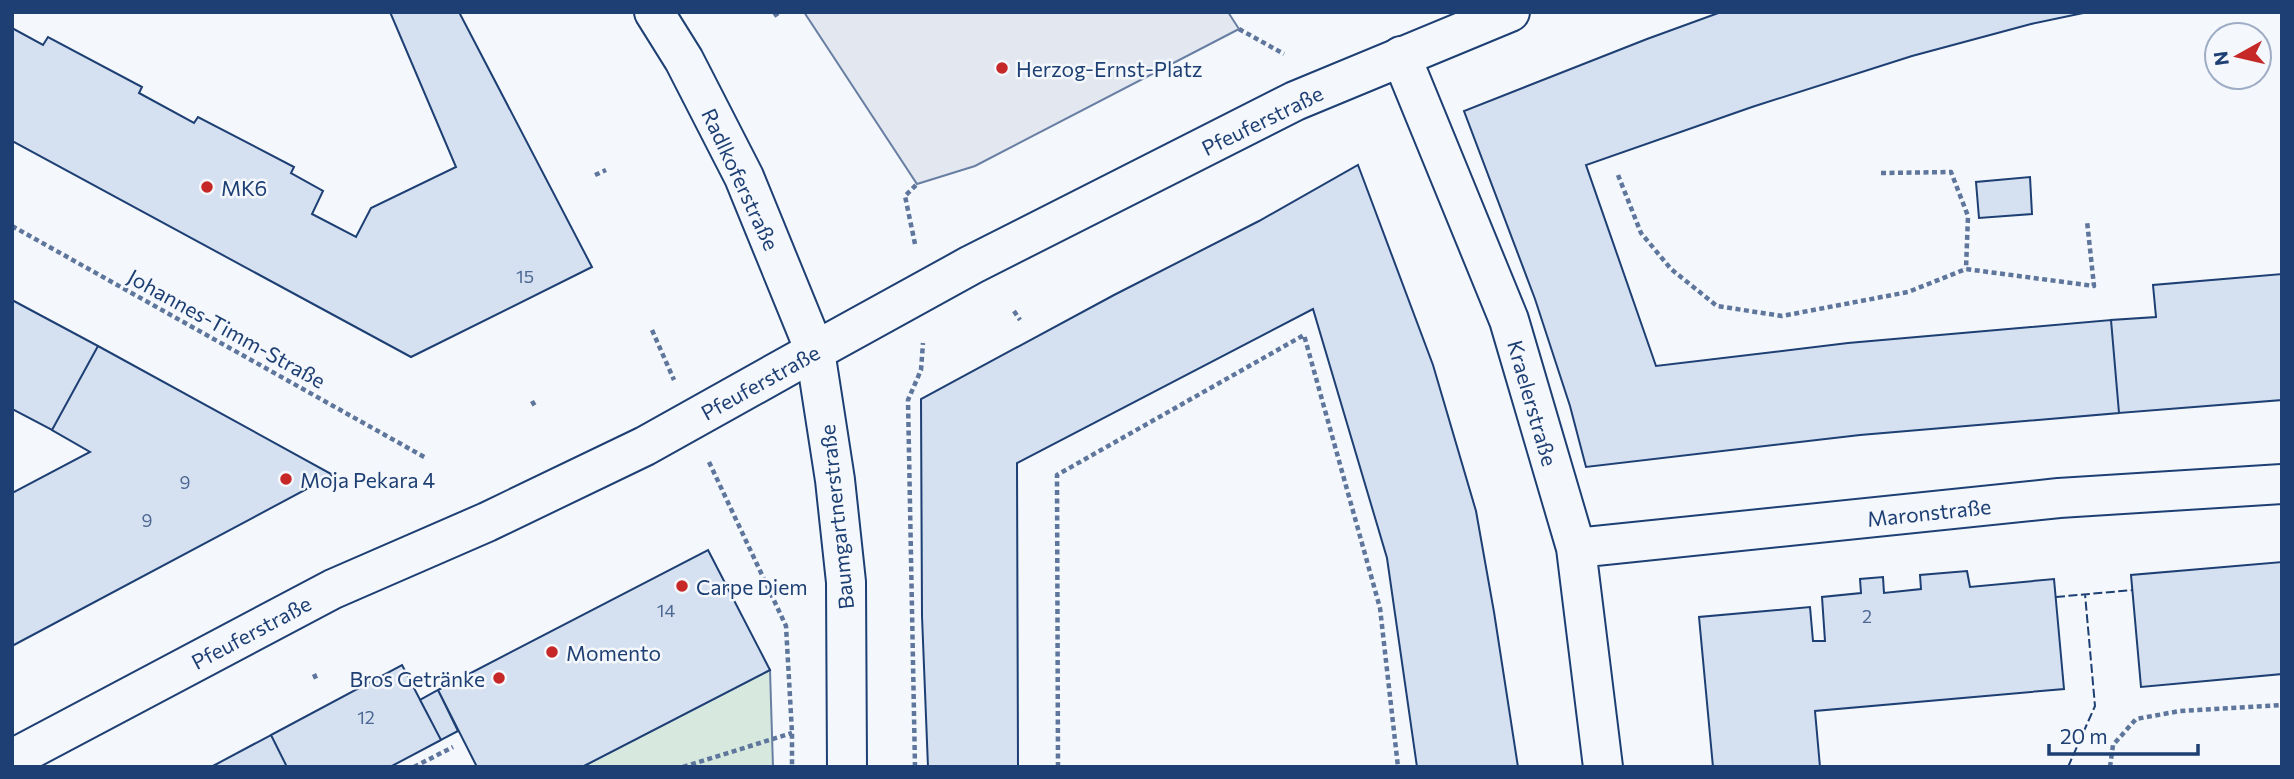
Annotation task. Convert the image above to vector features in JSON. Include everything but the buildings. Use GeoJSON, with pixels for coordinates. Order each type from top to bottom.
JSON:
{"type":"FeatureCollection","features":[{"type":"Feature","properties":{"kind":"street","name":"Radlkoferstraße"},"geometry":{"type":"LineString","coordinates":[[654,12],[684,60],[744,177],[816,351]]}},
{"type":"Feature","properties":{"kind":"street","name":"Pfeuferstraße"},"geometry":{"type":"LineString","coordinates":[[12,759],[333,589],[487,522],[645,446],[971,265],[1295,102],[1510,12]]}},
{"type":"Feature","properties":{"kind":"street","name":"Kraelerstraße"},"geometry":{"type":"LineString","coordinates":[[1401,56],[1509,320],[1576,548],[1603,767]]}},
{"type":"Feature","properties":{"kind":"street","name":"Baumgartnerstraße"},"geometry":{"type":"LineString","coordinates":[[816,351],[835,480],[846,582],[848,767]]}},
{"type":"Feature","properties":{"kind":"street","name":"Maronstraße"},"geometry":{"type":"LineString","coordinates":[[1576,548],[2059,498],[2282,484]]}},
{"type":"Feature","properties":{"kind":"path"},"geometry":{"type":"LineString","coordinates":[[1239,29],[1284,54]]}},
{"type":"Feature","properties":{"kind":"path"},"geometry":{"type":"LineString","coordinates":[[595,175],[606,170]]}},
{"type":"Feature","properties":{"kind":"path"},"geometry":{"type":"LineString","coordinates":[[1881,173],[1951,172],[1968,216],[1966,269]]}},
{"type":"Feature","properties":{"kind":"path"},"geometry":{"type":"LineString","coordinates":[[1618,175],[1641,233],[1671,269],[1717,306],[1782,316],[1908,292],[1966,269],[2094,286],[2087,221]]}},
{"type":"Feature","properties":{"kind":"path"},"geometry":{"type":"LineString","coordinates":[[905,197],[917,184]]}},
{"type":"Feature","properties":{"kind":"path","name":"Johannes-Timm-Straße"},"geometry":{"type":"LineString","coordinates":[[12,226],[426,458]]}},
{"type":"Feature","properties":{"kind":"path"},"geometry":{"type":"LineString","coordinates":[[1014,311],[1020,320]]}},
{"type":"Feature","properties":{"kind":"path"},"geometry":{"type":"LineString","coordinates":[[652,330],[717,482],[786,626],[792,767]]}},
{"type":"Feature","properties":{"kind":"path"},"geometry":{"type":"LineString","coordinates":[[1058,767],[1057,475],[1304,335],[1380,608],[1398,767]]}},
{"type":"Feature","properties":{"kind":"path"},"geometry":{"type":"LineString","coordinates":[[915,767],[908,400],[921,370]]}},
{"type":"Feature","properties":{"kind":"path"},"geometry":{"type":"LineString","coordinates":[[532,401],[536,408]]}},
{"type":"Feature","properties":{"kind":"path"},"geometry":{"type":"LineString","coordinates":[[785,665],[785,659],[788,659]]}},
{"type":"Feature","properties":{"kind":"path"},"geometry":{"type":"LineString","coordinates":[[314,674],[317,681]]}},
{"type":"Feature","properties":{"kind":"path"},"geometry":{"type":"LineString","coordinates":[[2110,767],[2113,745],[2136,719],[2180,711],[2282,705]]}},
{"type":"Feature","properties":{"kind":"path"},"geometry":{"type":"LineString","coordinates":[[683,767],[792,733]]}},
{"type":"Feature","properties":{"kind":"path"},"geometry":{"type":"LineString","coordinates":[[414,767],[453,747]]}},
{"type":"Feature","properties":{"kind":"shaded area","name":"Herzog-Ernst-Platz"},"geometry":{"type":"Polygon","coordinates":[[[804,12],[1228,12],[1239,29],[975,166],[917,184],[804,12]]]}},
{"type":"Feature","properties":{"kind":"shaded area"},"geometry":{"type":"Polygon","coordinates":[[[770,670],[773,767],[582,767],[770,670]]]}},
{"type":"Feature","properties":{"kind":"fence"},"geometry":{"type":"LineString","coordinates":[[2056,597],[2133,590]]}},
{"type":"Feature","properties":{"kind":"fence"},"geometry":{"type":"LineString","coordinates":[[2068,767],[2095,706],[2085,594]]}},
{"type":"Feature","properties":{"kind":"place","name":"Herzog-Ernst-Platz"},"geometry":{"type":"Point","coordinates":[1002,68]}},
{"type":"Feature","properties":{"kind":"place","name":"MK6"},"geometry":{"type":"Point","coordinates":[207,187]}},
{"type":"Feature","properties":{"kind":"place","name":"Moja Pekara 4"},"geometry":{"type":"Point","coordinates":[286,479]}},
{"type":"Feature","properties":{"kind":"place","name":"Carpe Diem"},"geometry":{"type":"Point","coordinates":[682,586]}},
{"type":"Feature","properties":{"kind":"place","name":"Momento"},"geometry":{"type":"Point","coordinates":[552,652]}},
{"type":"Feature","properties":{"kind":"place","name":"Bros Getränke"},"geometry":{"type":"Point","coordinates":[499,678]}}]}
